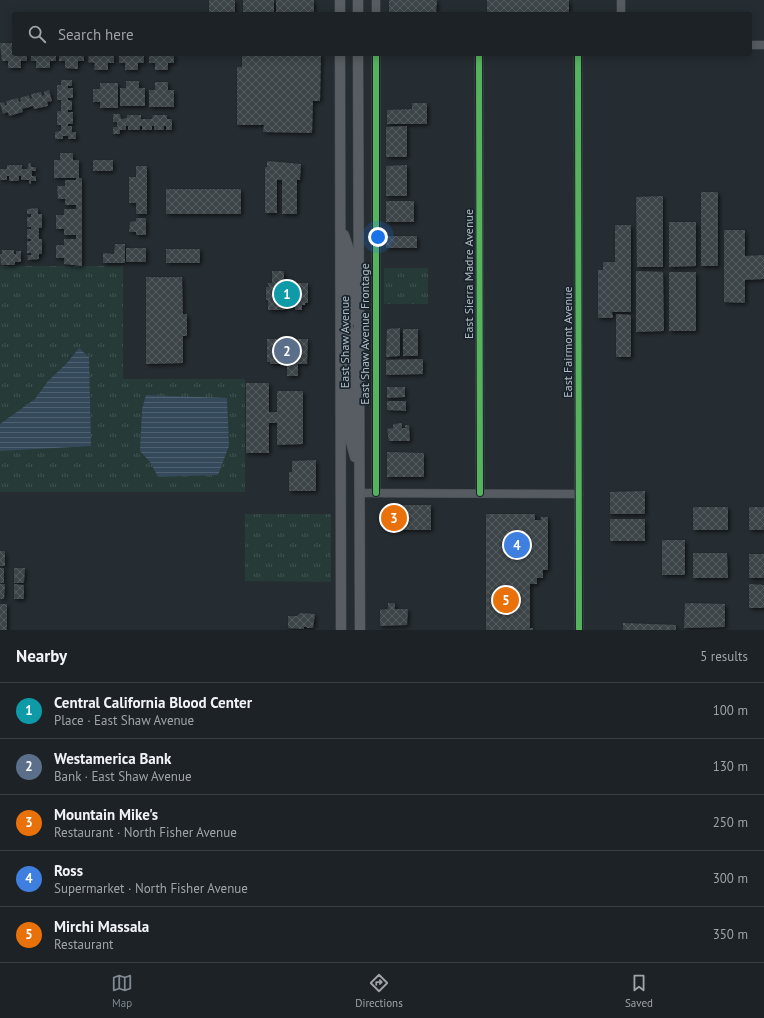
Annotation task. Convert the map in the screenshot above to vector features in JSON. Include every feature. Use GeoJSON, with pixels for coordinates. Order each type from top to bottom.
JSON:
{"type":"FeatureCollection","features":[{"type":"Feature","properties":{"kind":"main road"},"geometry":{"type":"LineString","coordinates":[[340,0],[340,12]]}},
{"type":"Feature","properties":{"kind":"main road"},"geometry":{"type":"LineString","coordinates":[[358,0],[358,12]]}},
{"type":"Feature","properties":{"kind":"main road","name":"East Shaw Avenue"},"geometry":{"type":"LineString","coordinates":[[340,56],[342,630]]}},
{"type":"Feature","properties":{"kind":"main road","name":"East Shaw Avenue"},"geometry":{"type":"LineString","coordinates":[[358,56],[360,630]]}},
{"type":"Feature","properties":{"kind":"main road"},"geometry":{"type":"LineString","coordinates":[[341,226],[349,250],[349,315],[350,319],[358,321]]}},
{"type":"Feature","properties":{"kind":"main road"},"geometry":{"type":"LineString","coordinates":[[341,322],[348,327],[350,335],[350,438],[359,474]]}},
{"type":"Feature","properties":{"kind":"street"},"geometry":{"type":"LineString","coordinates":[[376,0],[376,12]]}},
{"type":"Feature","properties":{"kind":"street"},"geometry":{"type":"LineString","coordinates":[[621,0],[621,12]]}},
{"type":"Feature","properties":{"kind":"street"},"geometry":{"type":"LineString","coordinates":[[752,45],[764,45]]}},
{"type":"Feature","properties":{"kind":"street","name":"East Shaw Avenue Frontage"},"geometry":{"type":"LineString","coordinates":[[376,56],[376,493]]}},
{"type":"Feature","properties":{"kind":"street","name":"East Sierra Madre Avenue"},"geometry":{"type":"LineString","coordinates":[[479,56],[480,493]]}},
{"type":"Feature","properties":{"kind":"street","name":"East Fairmont Avenue"},"geometry":{"type":"LineString","coordinates":[[578,56],[579,630]]}},
{"type":"Feature","properties":{"kind":"street"},"geometry":{"type":"LineString","coordinates":[[359,493],[579,494]]}},
{"type":"Feature","properties":{"kind":"green space"},"geometry":{"type":"Polygon","coordinates":[[[0,266],[123,266],[123,379],[245,379],[245,492],[0,492],[0,266]]]}},
{"type":"Feature","properties":{"kind":"green space"},"geometry":{"type":"Polygon","coordinates":[[[384,268],[428,268],[428,304],[384,304],[384,268]]]}},
{"type":"Feature","properties":{"kind":"green space"},"geometry":{"type":"Polygon","coordinates":[[[245,514],[331,514],[331,582],[245,581],[245,514]]]}},
{"type":"Feature","properties":{"kind":"water"},"geometry":{"type":"Polygon","coordinates":[[[79,348],[89,357],[91,446],[0,451],[0,424],[35,399],[48,381],[67,363],[79,348]]]}},
{"type":"Feature","properties":{"kind":"water"},"geometry":{"type":"Polygon","coordinates":[[[146,395],[227,398],[229,446],[218,475],[158,477],[150,462],[140,451],[142,409],[146,395]]]}},
{"type":"Feature","properties":{"kind":"building"},"geometry":{"type":"Polygon","coordinates":[[[209,0],[235,0],[235,12],[209,12],[209,0]]]}},
{"type":"Feature","properties":{"kind":"building"},"geometry":{"type":"Polygon","coordinates":[[[243,0],[274,0],[274,12],[243,12],[243,0]]]}},
{"type":"Feature","properties":{"kind":"building"},"geometry":{"type":"Polygon","coordinates":[[[276,0],[314,0],[314,12],[276,12],[276,0]]]}},
{"type":"Feature","properties":{"kind":"building"},"geometry":{"type":"Polygon","coordinates":[[[389,0],[437,0],[436,12],[389,12],[389,0]]]}},
{"type":"Feature","properties":{"kind":"building"},"geometry":{"type":"Polygon","coordinates":[[[487,0],[569,0],[569,12],[487,12],[487,0]]]}},
{"type":"Feature","properties":{"kind":"building"},"geometry":{"type":"Polygon","coordinates":[[[0,43],[12,43],[12,56],[27,56],[27,61],[21,61],[21,68],[8,68],[8,61],[2,61],[0,43]]]}},
{"type":"Feature","properties":{"kind":"building"},"geometry":{"type":"Polygon","coordinates":[[[31,56],[56,56],[56,61],[50,61],[50,68],[36,68],[36,61],[31,61],[31,56]]]}},
{"type":"Feature","properties":{"kind":"building"},"geometry":{"type":"Polygon","coordinates":[[[59,56],[84,56],[84,61],[78,61],[78,69],[65,68],[65,61],[59,61],[59,56]]]}},
{"type":"Feature","properties":{"kind":"building"},"geometry":{"type":"Polygon","coordinates":[[[89,56],[114,56],[114,63],[108,63],[108,70],[94,70],[95,63],[88,62],[89,56]]]}},
{"type":"Feature","properties":{"kind":"building"},"geometry":{"type":"Polygon","coordinates":[[[119,56],[144,56],[144,63],[138,63],[138,70],[125,70],[125,63],[119,63],[119,56]]]}},
{"type":"Feature","properties":{"kind":"building"},"geometry":{"type":"Polygon","coordinates":[[[149,56],[174,56],[174,63],[168,63],[168,70],[155,70],[155,63],[149,63],[149,56]]]}},
{"type":"Feature","properties":{"kind":"building"},"geometry":{"type":"Polygon","coordinates":[[[242,56],[321,56],[320,101],[313,101],[312,133],[263,132],[264,125],[237,125],[237,67],[242,67],[242,56]]]}},
{"type":"Feature","properties":{"kind":"building"},"geometry":{"type":"Polygon","coordinates":[[[61,80],[72,80],[72,86],[68,86],[68,88],[73,88],[73,98],[68,98],[68,100],[72,101],[72,110],[68,110],[68,112],[73,112],[73,124],[68,124],[68,126],[72,126],[72,132],[76,132],[76,139],[68,139],[68,136],[63,136],[63,139],[55,139],[55,132],[61,131],[61,125],[57,125],[57,111],[61,111],[61,100],[57,100],[57,85],[61,85],[61,80]]]}},
{"type":"Feature","properties":{"kind":"building"},"geometry":{"type":"Polygon","coordinates":[[[126,81],[139,81],[139,88],[145,88],[145,106],[120,106],[120,88],[126,88],[126,81]]]}},
{"type":"Feature","properties":{"kind":"building"},"geometry":{"type":"Polygon","coordinates":[[[155,82],[168,82],[168,90],[174,90],[174,107],[149,107],[149,90],[155,90],[155,82]]]}},
{"type":"Feature","properties":{"kind":"building"},"geometry":{"type":"Polygon","coordinates":[[[100,83],[118,83],[118,108],[100,108],[100,102],[93,102],[93,89],[100,89],[100,83]]]}},
{"type":"Feature","properties":{"kind":"building"},"geometry":{"type":"Polygon","coordinates":[[[49,90],[52,101],[47,102],[48,106],[34,109],[33,106],[22,109],[23,112],[9,116],[8,112],[3,114],[0,103],[4,102],[5,105],[7,105],[6,101],[18,98],[19,102],[21,101],[20,98],[29,95],[30,99],[32,98],[31,94],[41,92],[42,96],[44,95],[44,92],[49,90]]]}},
{"type":"Feature","properties":{"kind":"building"},"geometry":{"type":"Polygon","coordinates":[[[412,103],[427,103],[427,124],[387,124],[387,110],[412,109],[412,103]]]}},
{"type":"Feature","properties":{"kind":"building"},"geometry":{"type":"Polygon","coordinates":[[[113,114],[120,114],[121,119],[127,118],[127,115],[141,115],[141,119],[152,119],[153,115],[167,115],[167,119],[172,119],[172,130],[166,130],[166,126],[164,126],[164,130],[154,130],[154,126],[152,126],[152,130],[142,130],[142,126],[140,126],[140,130],[128,130],[128,126],[126,126],[126,130],[120,130],[120,134],[113,134],[113,127],[117,127],[117,122],[113,122],[113,114]]]}},
{"type":"Feature","properties":{"kind":"building"},"geometry":{"type":"Polygon","coordinates":[[[407,126],[407,157],[386,157],[386,127],[407,126]]]}},
{"type":"Feature","properties":{"kind":"building"},"geometry":{"type":"Polygon","coordinates":[[[60,153],[73,153],[73,160],[79,160],[79,178],[82,178],[82,266],[64,264],[64,258],[56,258],[56,245],[64,245],[64,239],[76,239],[76,235],[64,235],[64,229],[56,229],[56,215],[64,215],[64,209],[76,209],[76,205],[65,205],[65,199],[58,199],[57,186],[65,186],[65,180],[76,180],[76,178],[54,178],[54,160],[60,160],[60,153]]]}},
{"type":"Feature","properties":{"kind":"building"},"geometry":{"type":"Polygon","coordinates":[[[93,160],[113,160],[113,171],[93,171],[93,160]]]}},
{"type":"Feature","properties":{"kind":"building"},"geometry":{"type":"Polygon","coordinates":[[[267,161],[301,164],[300,180],[297,180],[297,214],[282,214],[282,180],[277,180],[277,213],[265,213],[265,167],[267,167],[267,161]]]}},
{"type":"Feature","properties":{"kind":"building"},"geometry":{"type":"Polygon","coordinates":[[[29,163],[31,163],[31,167],[36,167],[36,171],[32,171],[32,176],[36,176],[36,181],[31,181],[31,184],[29,184],[29,180],[21,180],[21,176],[19,176],[19,181],[9,181],[9,176],[7,176],[7,180],[0,180],[0,169],[7,169],[7,165],[22,165],[22,169],[27,169],[29,163]]]}},
{"type":"Feature","properties":{"kind":"building"},"geometry":{"type":"Polygon","coordinates":[[[407,165],[407,196],[386,196],[386,166],[407,165]]]}},
{"type":"Feature","properties":{"kind":"building"},"geometry":{"type":"Polygon","coordinates":[[[136,166],[147,166],[147,214],[136,214],[136,203],[129,203],[129,177],[136,177],[136,166]]]}},
{"type":"Feature","properties":{"kind":"building"},"geometry":{"type":"Polygon","coordinates":[[[166,189],[241,189],[241,214],[166,214],[166,189]]]}},
{"type":"Feature","properties":{"kind":"building"},"geometry":{"type":"Polygon","coordinates":[[[701,192],[718,192],[718,266],[701,266],[701,192]]]}},
{"type":"Feature","properties":{"kind":"building"},"geometry":{"type":"Polygon","coordinates":[[[663,196],[663,267],[637,267],[636,197],[663,196]]]}},
{"type":"Feature","properties":{"kind":"building"},"geometry":{"type":"Polygon","coordinates":[[[386,201],[414,201],[414,222],[386,222],[386,201]]]}},
{"type":"Feature","properties":{"kind":"building"},"geometry":{"type":"Polygon","coordinates":[[[38,208],[38,214],[42,214],[42,228],[39,228],[39,239],[42,239],[42,254],[39,254],[39,259],[28,260],[27,255],[31,255],[31,253],[27,253],[27,241],[31,241],[31,239],[27,239],[27,229],[31,229],[31,227],[27,227],[27,217],[31,217],[31,214],[27,214],[27,209],[38,208]]]}},
{"type":"Feature","properties":{"kind":"building"},"geometry":{"type":"Polygon","coordinates":[[[136,218],[146,218],[146,235],[136,235],[136,232],[129,232],[130,222],[136,221],[136,218]]]}},
{"type":"Feature","properties":{"kind":"building"},"geometry":{"type":"Polygon","coordinates":[[[669,222],[696,222],[696,266],[669,267],[669,222]]]}},
{"type":"Feature","properties":{"kind":"building"},"geometry":{"type":"Polygon","coordinates":[[[615,225],[631,225],[631,312],[612,312],[613,318],[598,318],[598,270],[603,270],[603,262],[615,262],[615,225]]]}},
{"type":"Feature","properties":{"kind":"building"},"geometry":{"type":"Polygon","coordinates":[[[724,230],[745,230],[745,256],[764,255],[764,279],[745,280],[745,303],[724,302],[724,230]]]}},
{"type":"Feature","properties":{"kind":"building"},"geometry":{"type":"Polygon","coordinates":[[[386,236],[417,236],[417,248],[386,248],[386,236]]]}},
{"type":"Feature","properties":{"kind":"building"},"geometry":{"type":"Polygon","coordinates":[[[115,244],[125,244],[125,263],[103,263],[103,253],[114,254],[115,244]]]}},
{"type":"Feature","properties":{"kind":"building"},"geometry":{"type":"Polygon","coordinates":[[[126,248],[146,248],[146,262],[126,262],[126,248]]]}},
{"type":"Feature","properties":{"kind":"building"},"geometry":{"type":"Polygon","coordinates":[[[166,249],[200,249],[200,263],[166,263],[166,249]]]}},
{"type":"Feature","properties":{"kind":"building"},"geometry":{"type":"Polygon","coordinates":[[[2,250],[14,250],[14,254],[16,254],[16,251],[21,251],[21,262],[15,262],[15,265],[1,265],[0,254],[2,254],[2,250]]]}},
{"type":"Feature","properties":{"kind":"building"},"geometry":{"type":"Polygon","coordinates":[[[272,271],[284,271],[284,283],[308,283],[308,303],[302,305],[302,310],[295,310],[295,307],[285,307],[285,310],[268,310],[266,287],[269,287],[268,283],[272,283],[272,271]]]}},
{"type":"Feature","properties":{"kind":"building"},"geometry":{"type":"Polygon","coordinates":[[[636,271],[663,272],[664,331],[636,332],[636,271]]]}},
{"type":"Feature","properties":{"kind":"building"},"geometry":{"type":"Polygon","coordinates":[[[669,272],[696,272],[696,331],[669,331],[669,272]]]}},
{"type":"Feature","properties":{"kind":"building"},"geometry":{"type":"Polygon","coordinates":[[[146,277],[182,277],[183,314],[187,314],[187,336],[183,336],[183,363],[146,364],[146,277]]]}},
{"type":"Feature","properties":{"kind":"building"},"geometry":{"type":"Polygon","coordinates":[[[616,314],[631,315],[631,357],[616,357],[616,314]]]}},
{"type":"Feature","properties":{"kind":"building"},"geometry":{"type":"Polygon","coordinates":[[[400,328],[400,356],[386,357],[387,329],[400,328]]]}},
{"type":"Feature","properties":{"kind":"building"},"geometry":{"type":"Polygon","coordinates":[[[403,329],[418,329],[418,356],[403,356],[403,329]]]}},
{"type":"Feature","properties":{"kind":"building"},"geometry":{"type":"Polygon","coordinates":[[[267,339],[308,339],[307,364],[298,364],[298,376],[287,376],[287,364],[270,364],[270,362],[267,362],[267,339]]]}},
{"type":"Feature","properties":{"kind":"building"},"geometry":{"type":"Polygon","coordinates":[[[423,359],[423,374],[386,375],[386,360],[423,359]]]}},
{"type":"Feature","properties":{"kind":"building"},"geometry":{"type":"Polygon","coordinates":[[[246,383],[269,383],[269,412],[277,412],[277,391],[303,391],[303,444],[277,445],[277,423],[269,423],[269,453],[246,453],[246,383]]]}},
{"type":"Feature","properties":{"kind":"building"},"geometry":{"type":"Polygon","coordinates":[[[387,387],[405,387],[405,397],[387,398],[387,387]]]}},
{"type":"Feature","properties":{"kind":"building"},"geometry":{"type":"Polygon","coordinates":[[[387,401],[406,401],[406,411],[387,410],[387,401]]]}},
{"type":"Feature","properties":{"kind":"building"},"geometry":{"type":"Polygon","coordinates":[[[402,423],[402,428],[405,428],[405,425],[409,425],[410,441],[389,441],[387,429],[393,428],[393,424],[402,423]]]}},
{"type":"Feature","properties":{"kind":"building"},"geometry":{"type":"Polygon","coordinates":[[[387,452],[424,453],[424,477],[387,477],[387,452]]]}},
{"type":"Feature","properties":{"kind":"building"},"geometry":{"type":"Polygon","coordinates":[[[316,460],[316,491],[289,491],[289,472],[292,472],[292,461],[316,460]]]}},
{"type":"Feature","properties":{"kind":"building"},"geometry":{"type":"Polygon","coordinates":[[[645,491],[645,514],[610,514],[610,492],[645,491]]]}},
{"type":"Feature","properties":{"kind":"building"},"geometry":{"type":"Polygon","coordinates":[[[388,505],[431,505],[431,530],[388,530],[388,505]]]}},
{"type":"Feature","properties":{"kind":"building"},"geometry":{"type":"Polygon","coordinates":[[[693,507],[728,507],[728,530],[693,530],[693,507]]]}},
{"type":"Feature","properties":{"kind":"building"},"geometry":{"type":"Polygon","coordinates":[[[749,507],[764,507],[764,530],[749,530],[749,507]]]}},
{"type":"Feature","properties":{"kind":"building"},"geometry":{"type":"Polygon","coordinates":[[[486,514],[535,514],[535,520],[541,520],[541,517],[548,517],[548,570],[543,570],[543,578],[537,578],[537,584],[530,584],[530,628],[533,628],[533,630],[486,630],[486,514]]]}},
{"type":"Feature","properties":{"kind":"building"},"geometry":{"type":"Polygon","coordinates":[[[610,519],[645,519],[645,541],[610,541],[610,519]]]}},
{"type":"Feature","properties":{"kind":"building"},"geometry":{"type":"Polygon","coordinates":[[[662,540],[685,540],[685,575],[662,575],[662,540]]]}},
{"type":"Feature","properties":{"kind":"building"},"geometry":{"type":"Polygon","coordinates":[[[0,551],[5,551],[5,566],[0,566],[0,551]]]}},
{"type":"Feature","properties":{"kind":"building"},"geometry":{"type":"Polygon","coordinates":[[[693,553],[727,553],[728,578],[693,578],[693,553]]]}},
{"type":"Feature","properties":{"kind":"building"},"geometry":{"type":"Polygon","coordinates":[[[749,554],[764,554],[764,578],[749,578],[749,554]]]}},
{"type":"Feature","properties":{"kind":"building"},"geometry":{"type":"Polygon","coordinates":[[[0,568],[4,568],[4,583],[0,583],[0,568]]]}},
{"type":"Feature","properties":{"kind":"building"},"geometry":{"type":"Polygon","coordinates":[[[14,568],[25,568],[24,583],[14,583],[14,568]]]}},
{"type":"Feature","properties":{"kind":"building"},"geometry":{"type":"Polygon","coordinates":[[[0,584],[5,584],[4,599],[0,599],[0,584]]]}},
{"type":"Feature","properties":{"kind":"building"},"geometry":{"type":"Polygon","coordinates":[[[14,584],[24,585],[24,599],[14,599],[14,584]]]}},
{"type":"Feature","properties":{"kind":"building"},"geometry":{"type":"Polygon","coordinates":[[[749,584],[764,585],[764,608],[749,608],[749,584]]]}},
{"type":"Feature","properties":{"kind":"building"},"geometry":{"type":"Polygon","coordinates":[[[388,603],[395,603],[395,609],[408,609],[407,625],[380,626],[380,610],[388,609],[388,603]]]}},
{"type":"Feature","properties":{"kind":"building"},"geometry":{"type":"Polygon","coordinates":[[[685,603],[725,604],[725,627],[684,628],[685,603]]]}},
{"type":"Feature","properties":{"kind":"building"},"geometry":{"type":"Polygon","coordinates":[[[0,604],[7,604],[7,630],[0,630],[0,604]]]}},
{"type":"Feature","properties":{"kind":"building"},"geometry":{"type":"Polygon","coordinates":[[[300,613],[315,614],[313,628],[288,628],[288,616],[297,616],[300,613]]]}},
{"type":"Feature","properties":{"kind":"building"},"geometry":{"type":"Polygon","coordinates":[[[623,623],[676,625],[676,630],[623,630],[623,623]]]}},
{"type":"Feature","properties":{"kind":"cycle path"},"geometry":{"type":"LineString","coordinates":[[376,56],[376,493]]}},
{"type":"Feature","properties":{"kind":"cycle path"},"geometry":{"type":"LineString","coordinates":[[479,56],[480,493]]}},
{"type":"Feature","properties":{"kind":"cycle path"},"geometry":{"type":"LineString","coordinates":[[578,56],[579,630]]}},
{"type":"Feature","properties":{"kind":"place","name":"Central California Blood Center"},"geometry":{"type":"Point","coordinates":[287,294]}},
{"type":"Feature","properties":{"kind":"place","name":"Westamerica Bank"},"geometry":{"type":"Point","coordinates":[287,351]}},
{"type":"Feature","properties":{"kind":"place","name":"Mountain Mike's"},"geometry":{"type":"Point","coordinates":[394,518]}},
{"type":"Feature","properties":{"kind":"place","name":"Ross"},"geometry":{"type":"Point","coordinates":[517,545]}},
{"type":"Feature","properties":{"kind":"place","name":"Mirchi Massala"},"geometry":{"type":"Point","coordinates":[506,600]}}]}
